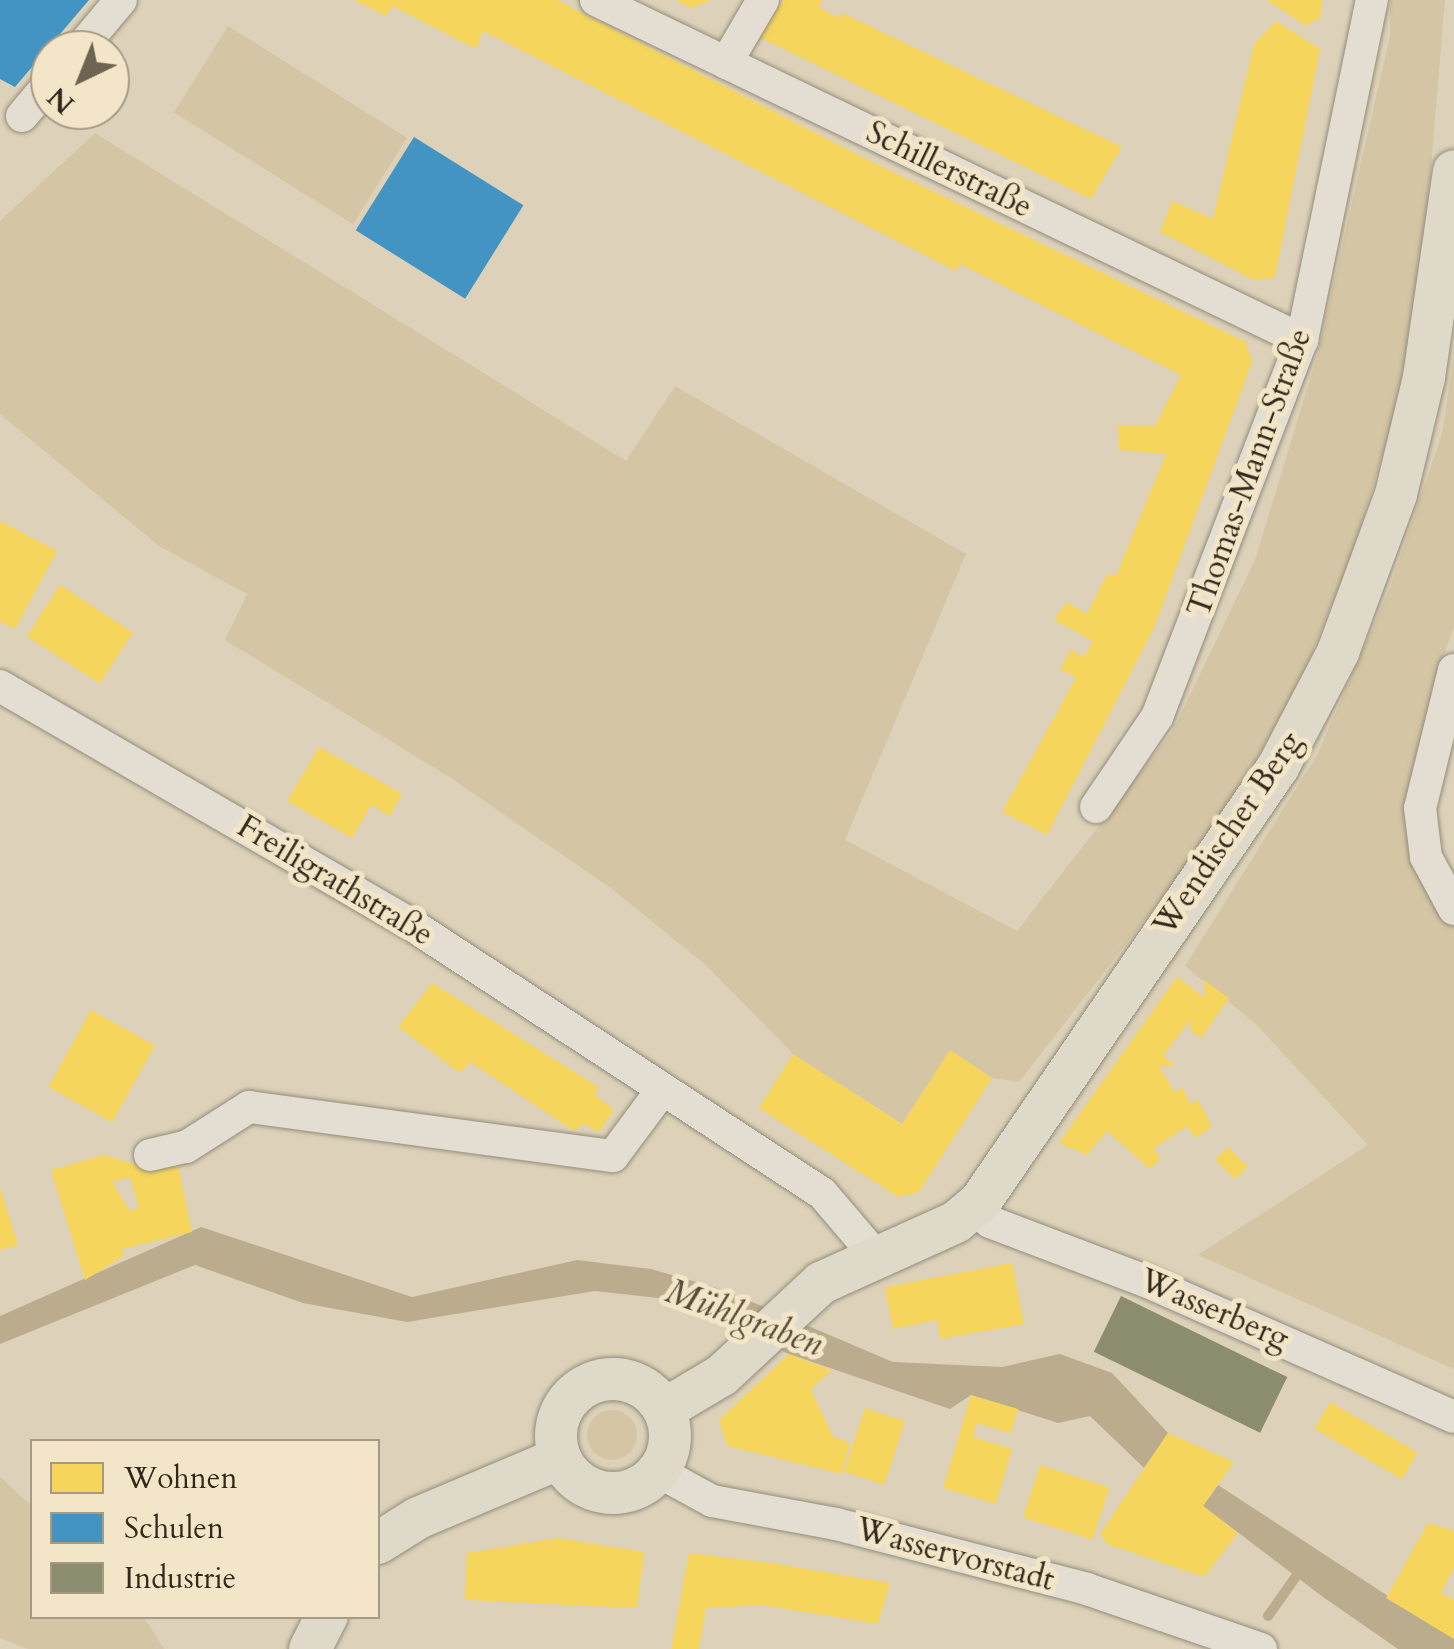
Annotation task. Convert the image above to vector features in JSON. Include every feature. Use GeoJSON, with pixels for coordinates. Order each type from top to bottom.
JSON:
{"type":"FeatureCollection","features":[{"type":"Feature","properties":{"kind":"main road","name":"Wendischer Berg"},"geometry":{"type":"LineString","coordinates":[[664,1409],[708,1385],[821,1283],[874,1254],[934,1232],[972,1208],[1240,826],[1338,652],[1400,477],[1424,377],[1454,172]]}},
{"type":"Feature","properties":{"kind":"main road"},"geometry":{"type":"LineString","coordinates":[[598,1380],[636,1383],[664,1409],[671,1437],[659,1472],[642,1486],[611,1494],[580,1484],[560,1458],[558,1420],[580,1388],[598,1380]]}},
{"type":"Feature","properties":{"kind":"main road"},"geometry":{"type":"LineString","coordinates":[[380,1542],[418,1518],[560,1458]]}},
{"type":"Feature","properties":{"kind":"main road"},"geometry":{"type":"LineString","coordinates":[[310,1649],[325,1619]]}},
{"type":"Feature","properties":{"kind":"street"},"geometry":{"type":"LineString","coordinates":[[95,30],[121,0]]}},
{"type":"Feature","properties":{"kind":"street","name":"Schillerstraße"},"geometry":{"type":"LineString","coordinates":[[596,0],[1302,340]]}},
{"type":"Feature","properties":{"kind":"street"},"geometry":{"type":"LineString","coordinates":[[726,64],[763,0]]}},
{"type":"Feature","properties":{"kind":"street","name":"Thomas-Mann-Straße"},"geometry":{"type":"LineString","coordinates":[[1096,807],[1157,717],[1302,340],[1372,0]]}},
{"type":"Feature","properties":{"kind":"street"},"geometry":{"type":"LineString","coordinates":[[22,116],[30,107]]}},
{"type":"Feature","properties":{"kind":"street"},"geometry":{"type":"LineString","coordinates":[[1454,670],[1420,808],[1426,857],[1454,909]]}},
{"type":"Feature","properties":{"kind":"street","name":"Freiligrathstraße"},"geometry":{"type":"LineString","coordinates":[[5,700],[406,922],[822,1193],[874,1254]]}},
{"type":"Feature","properties":{"kind":"street"},"geometry":{"type":"LineString","coordinates":[[150,1155],[186,1148],[249,1107],[613,1156],[662,1090]]}},
{"type":"Feature","properties":{"kind":"street","name":"Wasserberg"},"geometry":{"type":"LineString","coordinates":[[972,1208],[990,1222],[1148,1282],[1454,1417]]}},
{"type":"Feature","properties":{"kind":"street","name":"Wasservorstadt"},"geometry":{"type":"LineString","coordinates":[[659,1472],[712,1501],[836,1524],[1087,1590],[1257,1647]]}},
{"type":"Feature","properties":{"kind":"shaded area"},"geometry":{"type":"Polygon","coordinates":[[[1390,0],[1445,0],[1420,297],[1396,410],[1352,555],[1304,672],[1227,814],[1019,1082],[992,1078],[950,1051],[902,1124],[793,1054],[707,966],[612,889],[451,778],[225,640],[247,594],[159,546],[0,414],[0,221],[95,133],[626,461],[675,386],[966,554],[845,840],[1017,931],[1172,732],[1255,560],[1318,353],[1390,35],[1390,0]]]}},
{"type":"Feature","properties":{"kind":"shaded area"},"geometry":{"type":"Polygon","coordinates":[[[228,26],[407,138],[353,224],[174,113],[228,26]]]}},
{"type":"Feature","properties":{"kind":"shaded area"},"geometry":{"type":"Polygon","coordinates":[[[1454,353],[1454,627],[1431,691],[1407,835],[1412,859],[1454,921],[1454,1369],[1198,1255],[1368,1145],[1256,1024],[1185,966],[1317,755],[1389,590],[1442,434],[1454,353]]]}},
{"type":"Feature","properties":{"kind":"shaded area"},"geometry":{"type":"Polygon","coordinates":[[[612,1410],[630,1417],[637,1435],[630,1453],[612,1460],[594,1453],[587,1435],[594,1417],[612,1410]]]}},
{"type":"Feature","properties":{"kind":"shaded area"},"geometry":{"type":"Polygon","coordinates":[[[0,1477],[30,1504],[30,1619],[145,1619],[164,1649],[28,1649],[0,1638],[0,1477]]]}},
{"type":"Feature","properties":{"kind":"water","name":"Mühlgraben"},"geometry":{"type":"Polygon","coordinates":[[[201,1227],[412,1297],[577,1260],[651,1269],[724,1290],[893,1362],[1002,1367],[1060,1354],[1112,1373],[1168,1433],[1144,1468],[1090,1416],[1058,1423],[971,1395],[950,1409],[789,1354],[676,1300],[595,1291],[407,1322],[303,1303],[195,1265],[0,1344],[0,1316],[201,1227]]]}},
{"type":"Feature","properties":{"kind":"water"},"geometry":{"type":"Polygon","coordinates":[[[1218,1485],[1454,1639],[1454,1649],[1398,1649],[1323,1597],[1203,1506],[1218,1485]]]}},
{"type":"Feature","properties":{"kind":"building: Wohnen"},"geometry":{"type":"Polygon","coordinates":[[[354,0],[557,0],[870,161],[1246,342],[1252,362],[1154,628],[1047,835],[1002,812],[1076,678],[1060,669],[1071,650],[1084,657],[1093,641],[1054,620],[1067,602],[1087,614],[1107,574],[1116,576],[1166,454],[1119,450],[1118,425],[1155,426],[1181,375],[960,264],[956,271],[483,31],[476,49],[392,6],[386,16],[354,0]]]}},
{"type":"Feature","properties":{"kind":"building: Wohnen"},"geometry":{"type":"Polygon","coordinates":[[[676,0],[711,0],[691,8],[676,0]]]}},
{"type":"Feature","properties":{"kind":"building: Wohnen"},"geometry":{"type":"Polygon","coordinates":[[[783,0],[823,0],[818,7],[839,18],[842,13],[1122,147],[1091,199],[759,37],[783,0]]]}},
{"type":"Feature","properties":{"kind":"building: Wohnen"},"geometry":{"type":"Polygon","coordinates":[[[1267,0],[1322,0],[1321,17],[1306,26],[1267,0]]]}},
{"type":"Feature","properties":{"kind":"building: Wohnen"},"geometry":{"type":"Polygon","coordinates":[[[1276,21],[1320,49],[1275,277],[1254,280],[1160,232],[1172,201],[1213,219],[1254,44],[1276,21]]]}},
{"type":"Feature","properties":{"kind":"building: Wohnen"},"geometry":{"type":"Polygon","coordinates":[[[0,521],[57,551],[15,629],[0,621],[0,521]]]}},
{"type":"Feature","properties":{"kind":"building: Wohnen"},"geometry":{"type":"Polygon","coordinates":[[[60,585],[133,632],[100,684],[27,636],[60,585]]]}},
{"type":"Feature","properties":{"kind":"building: Wohnen"},"geometry":{"type":"Polygon","coordinates":[[[319,747],[402,794],[390,816],[371,805],[352,838],[287,801],[319,747]]]}},
{"type":"Feature","properties":{"kind":"building: Wohnen"},"geometry":{"type":"Polygon","coordinates":[[[1177,977],[1205,998],[1204,980],[1229,998],[1201,1038],[1190,1030],[1191,1019],[1163,1056],[1176,1066],[1159,1066],[1174,1092],[1182,1088],[1191,1104],[1198,1100],[1212,1127],[1195,1138],[1187,1126],[1154,1148],[1160,1159],[1150,1169],[1107,1131],[1087,1155],[1059,1143],[1177,977]]]}},
{"type":"Feature","properties":{"kind":"building: Wohnen"},"geometry":{"type":"Polygon","coordinates":[[[432,983],[598,1087],[595,1095],[614,1110],[599,1132],[583,1124],[574,1131],[470,1062],[460,1073],[398,1027],[432,983]]]}},
{"type":"Feature","properties":{"kind":"building: Wohnen"},"geometry":{"type":"Polygon","coordinates":[[[91,1010],[155,1045],[112,1122],[48,1087],[91,1010]]]}},
{"type":"Feature","properties":{"kind":"building: Wohnen"},"geometry":{"type":"Polygon","coordinates":[[[950,1050],[992,1078],[919,1192],[898,1197],[759,1108],[793,1054],[902,1124],[950,1050]]]}},
{"type":"Feature","properties":{"kind":"building: Wohnen"},"geometry":{"type":"Polygon","coordinates":[[[1228,1147],[1248,1167],[1235,1180],[1215,1160],[1228,1147]]]}},
{"type":"Feature","properties":{"kind":"building: Wohnen"},"geometry":{"type":"Polygon","coordinates":[[[104,1155],[155,1170],[178,1165],[192,1232],[122,1249],[124,1256],[85,1280],[51,1170],[104,1155]],[[130,1177],[112,1182],[130,1211],[139,1208],[130,1177]]]}},
{"type":"Feature","properties":{"kind":"building: Wohnen"},"geometry":{"type":"Polygon","coordinates":[[[0,1188],[18,1245],[0,1250],[0,1188]]]}},
{"type":"Feature","properties":{"kind":"building: Wohnen"},"geometry":{"type":"Polygon","coordinates":[[[1012,1263],[1024,1324],[940,1339],[937,1320],[893,1329],[885,1287],[1012,1263]]]}},
{"type":"Feature","properties":{"kind":"building: Wohnen"},"geometry":{"type":"Polygon","coordinates":[[[789,1354],[831,1370],[811,1390],[833,1437],[850,1443],[842,1474],[727,1446],[719,1420],[789,1354]]]}},
{"type":"Feature","properties":{"kind":"building: Wohnen"},"geometry":{"type":"Polygon","coordinates":[[[971,1395],[1018,1409],[1011,1433],[977,1423],[973,1437],[1012,1449],[996,1504],[943,1488],[971,1395]]]}},
{"type":"Feature","properties":{"kind":"building: Wohnen"},"geometry":{"type":"Polygon","coordinates":[[[1330,1402],[1417,1452],[1402,1479],[1314,1429],[1330,1402]]]}},
{"type":"Feature","properties":{"kind":"building: Wohnen"},"geometry":{"type":"Polygon","coordinates":[[[865,1408],[905,1421],[884,1485],[844,1472],[865,1408]]]}},
{"type":"Feature","properties":{"kind":"building: Wohnen"},"geometry":{"type":"Polygon","coordinates":[[[1168,1433],[1234,1462],[1203,1506],[1238,1533],[1204,1577],[1107,1544],[1100,1534],[1168,1433]]]}},
{"type":"Feature","properties":{"kind":"building: Wohnen"},"geometry":{"type":"Polygon","coordinates":[[[1040,1465],[1109,1488],[1092,1540],[1023,1517],[1040,1465]]]}},
{"type":"Feature","properties":{"kind":"building: Wohnen"},"geometry":{"type":"Polygon","coordinates":[[[1428,1523],[1454,1531],[1454,1567],[1441,1593],[1454,1600],[1454,1639],[1386,1598],[1428,1523]]]}},
{"type":"Feature","properties":{"kind":"building: Wohnen"},"geometry":{"type":"Polygon","coordinates":[[[558,1538],[644,1552],[637,1608],[465,1600],[467,1553],[558,1538]]]}},
{"type":"Feature","properties":{"kind":"building: Wohnen"},"geometry":{"type":"Polygon","coordinates":[[[689,1553],[890,1583],[878,1624],[762,1605],[706,1608],[699,1649],[671,1649],[689,1553]]]}},
{"type":"Feature","properties":{"kind":"building: Schulen"},"geometry":{"type":"Polygon","coordinates":[[[0,0],[89,0],[63,30],[30,30],[30,69],[15,87],[0,79],[0,0]]]}},
{"type":"Feature","properties":{"kind":"building: Schulen"},"geometry":{"type":"Polygon","coordinates":[[[414,137],[523,205],[465,299],[356,230],[414,137]]]}},
{"type":"Feature","properties":{"kind":"building: Industrie"},"geometry":{"type":"Polygon","coordinates":[[[1121,1296],[1287,1377],[1260,1433],[1094,1352],[1121,1296]]]}},
{"type":"Feature","properties":{"kind":"waterway"},"geometry":{"type":"LineString","coordinates":[[1268,1616],[1302,1568]]}}]}
